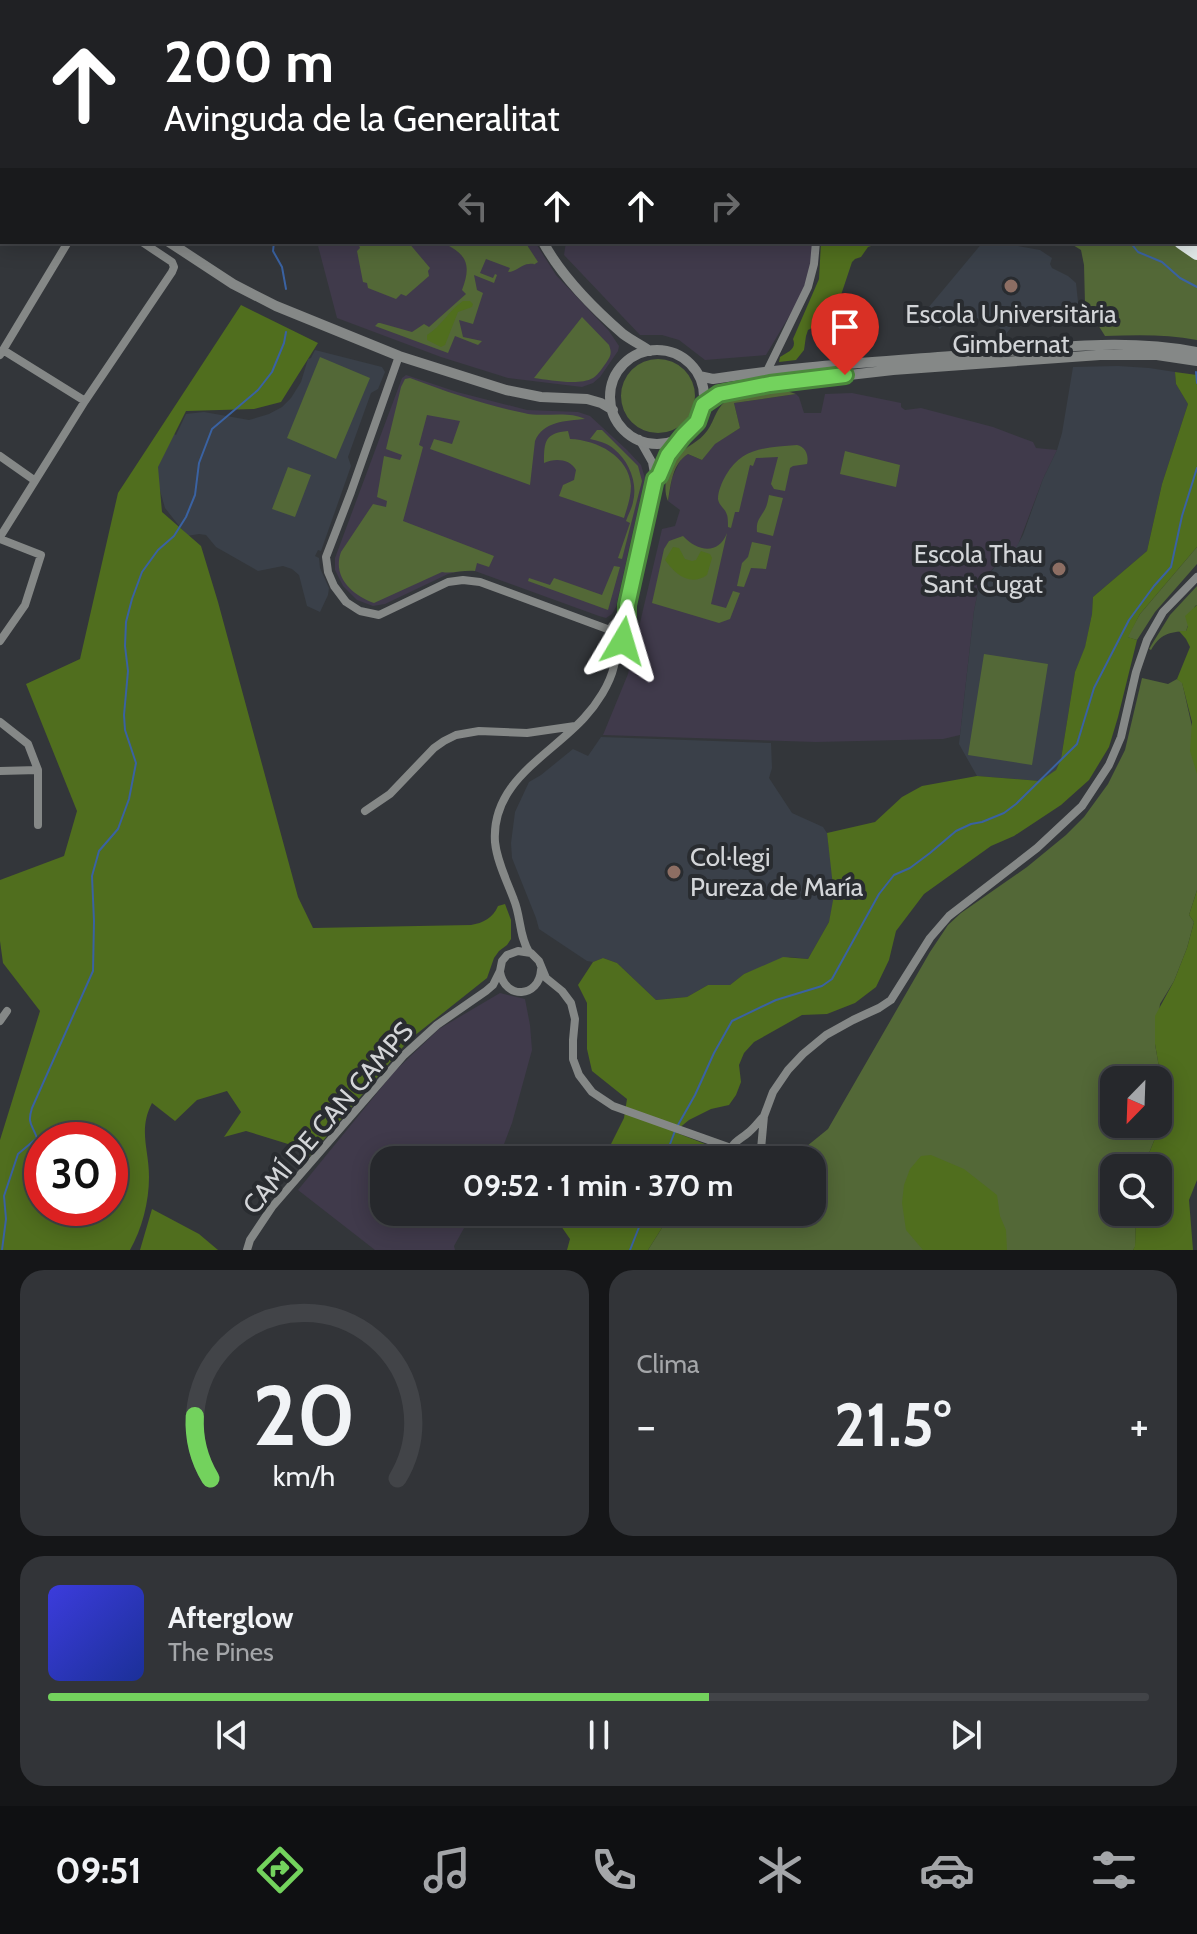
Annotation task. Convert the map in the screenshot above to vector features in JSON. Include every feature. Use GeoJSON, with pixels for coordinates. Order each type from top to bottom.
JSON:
{"type":"FeatureCollection","features":[{"type":"Feature","properties":{"kind":"street"},"geometry":{"type":"LineString","coordinates":[[67,244],[1,352],[85,401]]}},
{"type":"Feature","properties":{"kind":"street"},"geometry":{"type":"LineString","coordinates":[[0,641],[25,605],[41,555],[0,538],[34,480],[174,267],[172,262],[145,244]]}},
{"type":"Feature","properties":{"kind":"street"},"geometry":{"type":"LineString","coordinates":[[172,244],[233,284],[276,306],[399,356],[506,390],[541,397],[587,399],[613,410]]}},
{"type":"Feature","properties":{"kind":"street"},"geometry":{"type":"LineString","coordinates":[[544,244],[572,283],[626,337],[650,351]]}},
{"type":"Feature","properties":{"kind":"street"},"geometry":{"type":"LineString","coordinates":[[767,371],[808,287],[816,244]]}},
{"type":"Feature","properties":{"kind":"street"},"geometry":{"type":"LineString","coordinates":[[626,337],[629,360]]}},
{"type":"Feature","properties":{"kind":"street"},"geometry":{"type":"LineString","coordinates":[[699,376],[713,379],[846,363],[1099,345],[1159,346],[1197,352]]}},
{"type":"Feature","properties":{"kind":"street"},"geometry":{"type":"LineString","coordinates":[[655,479],[668,455],[697,422],[703,405],[704,390],[690,363],[664,351],[650,351],[629,360],[618,371],[612,385],[613,410],[621,425],[639,439],[652,462],[655,479],[627,605],[618,630],[614,668],[591,709],[567,736],[525,770],[504,797],[496,826],[497,852],[519,914],[522,940],[537,959],[546,978],[567,997],[573,1010],[573,1059],[579,1075],[592,1092],[613,1106],[724,1146]]}},
{"type":"Feature","properties":{"kind":"street"},"geometry":{"type":"LineString","coordinates":[[703,405],[723,393],[759,386],[881,371],[1100,355],[1157,355],[1197,361]]}},
{"type":"Feature","properties":{"kind":"street"},"geometry":{"type":"LineString","coordinates":[[399,356],[326,557],[334,586],[346,602],[360,611],[379,615],[448,582],[463,580],[618,630]]}},
{"type":"Feature","properties":{"kind":"street"},"geometry":{"type":"LineString","coordinates":[[587,399],[612,385]]}},
{"type":"Feature","properties":{"kind":"street"},"geometry":{"type":"LineString","coordinates":[[639,439],[659,443],[683,436]]}},
{"type":"Feature","properties":{"kind":"street"},"geometry":{"type":"LineString","coordinates":[[0,456],[34,480]]}},
{"type":"Feature","properties":{"kind":"street"},"geometry":{"type":"LineString","coordinates":[[760,1146],[764,1116],[773,1092],[803,1054],[826,1035],[891,1000],[930,938],[949,916],[1037,848],[1082,806],[1109,765],[1121,737],[1147,640],[1163,612],[1197,577]]}},
{"type":"Feature","properties":{"kind":"street"},"geometry":{"type":"LineString","coordinates":[[0,722],[28,744],[38,770],[38,825]]}},
{"type":"Feature","properties":{"kind":"street"},"geometry":{"type":"LineString","coordinates":[[365,811],[384,800],[419,762],[456,735],[576,726]]}},
{"type":"Feature","properties":{"kind":"street"},"geometry":{"type":"LineString","coordinates":[[541,731],[551,747]]}},
{"type":"Feature","properties":{"kind":"street"},"geometry":{"type":"LineString","coordinates":[[0,771],[38,770]]}},
{"type":"Feature","properties":{"kind":"street"},"geometry":{"type":"LineString","coordinates":[[521,932],[511,952],[503,959],[501,979],[507,988],[514,991],[550,985],[556,987]]}},
{"type":"Feature","properties":{"kind":"street"},"geometry":{"type":"LineString","coordinates":[[511,952],[529,952]]}},
{"type":"Feature","properties":{"kind":"street"},"geometry":{"type":"LineString","coordinates":[[535,987],[541,969]]}},
{"type":"Feature","properties":{"kind":"street","name":"CAMÍ DE CAN CAMPS"},"geometry":{"type":"LineString","coordinates":[[247,1250],[250,1240],[272,1207],[404,1055],[437,1025],[493,985],[500,971]]}},
{"type":"Feature","properties":{"kind":"street","name":"CAMÍ DE CAN CAMPS"},"geometry":{"type":"LineString","coordinates":[[486,991],[507,988]]}},
{"type":"Feature","properties":{"kind":"street"},"geometry":{"type":"LineString","coordinates":[[0,1021],[7,1011]]}},
{"type":"Feature","properties":{"kind":"street"},"geometry":{"type":"LineString","coordinates":[[732,1146],[764,1116]]}},
{"type":"Feature","properties":{"kind":"street"},"geometry":{"type":"LineString","coordinates":[[741,1138],[753,1139],[760,1146]]}},
{"type":"Feature","properties":{"kind":"shaded area"},"geometry":{"type":"Polygon","coordinates":[[[318,244],[536,244],[556,275],[609,331],[619,346],[600,377],[582,387],[508,378],[337,318],[318,244]]]}},
{"type":"Feature","properties":{"kind":"shaded area"},"geometry":{"type":"Polygon","coordinates":[[[566,244],[818,244],[800,298],[766,355],[705,360],[679,340],[662,335],[640,335],[564,255],[566,244]]]}},
{"type":"Feature","properties":{"kind":"shaded area","name":"Escola Universitària Gimbernat"},"geometry":{"type":"Polygon","coordinates":[[[981,244],[1016,244],[1040,250],[1052,258],[1052,268],[1076,283],[1079,311],[1070,319],[1061,312],[1022,314],[1006,334],[989,318],[947,321],[940,329],[923,314],[981,244]]]}},
{"type":"Feature","properties":{"kind":"shaded area"},"geometry":{"type":"Polygon","coordinates":[[[315,350],[382,367],[385,372],[378,389],[371,393],[348,457],[351,466],[321,551],[318,550],[315,556],[319,558],[329,588],[320,612],[307,606],[299,575],[292,569],[283,566],[258,571],[216,547],[206,535],[187,536],[165,508],[159,487],[156,453],[167,430],[176,435],[186,414],[204,412],[249,420],[282,407],[301,382],[308,359],[315,350]]]}},
{"type":"Feature","properties":{"kind":"shaded area","name":"Escola Thau Sant Cugat"},"geometry":{"type":"Polygon","coordinates":[[[1118,366],[1175,372],[1176,384],[1188,404],[1162,484],[1147,551],[1093,597],[1085,648],[1075,672],[1061,759],[1056,770],[1040,781],[977,776],[959,744],[979,586],[999,562],[1013,553],[1023,535],[1057,450],[1073,367],[1118,366]]]}},
{"type":"Feature","properties":{"kind":"shaded area"},"geometry":{"type":"Polygon","coordinates":[[[406,375],[527,410],[578,412],[590,416],[641,465],[645,478],[612,614],[606,618],[599,616],[475,571],[448,574],[385,604],[373,606],[357,600],[343,586],[335,570],[335,558],[402,378],[406,375]]]}},
{"type":"Feature","properties":{"kind":"shaded area"},"geometry":{"type":"Polygon","coordinates":[[[852,393],[901,403],[905,410],[921,408],[993,427],[1033,442],[1036,448],[1057,450],[1018,545],[979,586],[960,735],[943,739],[816,742],[603,735],[628,674],[662,529],[675,526],[680,510],[668,501],[672,478],[681,459],[688,454],[702,460],[714,444],[740,428],[734,403],[796,394],[804,413],[821,413],[825,394],[852,393]]]}},
{"type":"Feature","properties":{"kind":"shaded area","name":"Col·legi Pureza de María"},"geometry":{"type":"Polygon","coordinates":[[[601,737],[771,743],[772,768],[769,778],[792,813],[823,827],[827,833],[835,895],[829,922],[808,959],[790,957],[744,974],[730,985],[708,985],[687,997],[656,1000],[617,963],[603,958],[587,961],[539,929],[512,858],[515,812],[529,782],[573,749],[588,756],[601,737]]]}},
{"type":"Feature","properties":{"kind":"shaded area"},"geometry":{"type":"Polygon","coordinates":[[[500,993],[525,999],[532,1050],[512,1123],[503,1146],[370,1146],[370,1226],[465,1226],[454,1246],[455,1250],[375,1250],[298,1190],[394,1072],[439,1029],[500,993]]]}},
{"type":"Feature","properties":{"kind":"green space"},"geometry":{"type":"Polygon","coordinates":[[[410,244],[430,268],[429,276],[406,296],[401,294],[396,299],[368,288],[367,283],[363,282],[357,251],[359,245],[410,244]]]}},
{"type":"Feature","properties":{"kind":"green space"},"geometry":{"type":"Polygon","coordinates":[[[445,244],[526,244],[538,262],[508,272],[510,268],[486,259],[480,273],[493,278],[497,275],[494,283],[474,275],[477,290],[483,293],[473,324],[459,320],[463,337],[482,341],[478,345],[455,336],[448,353],[375,326],[380,323],[412,332],[424,324],[429,327],[466,294],[462,290],[466,262],[459,252],[445,244]]]}},
{"type":"Feature","properties":{"kind":"green space"},"geometry":{"type":"Polygon","coordinates":[[[821,244],[878,244],[868,247],[861,257],[852,262],[841,295],[820,324],[808,330],[804,350],[796,360],[779,362],[780,357],[793,348],[793,339],[819,279],[821,244]]]}},
{"type":"Feature","properties":{"kind":"green space"},"geometry":{"type":"Polygon","coordinates":[[[1071,244],[1173,244],[1197,260],[1197,340],[1140,335],[1105,336],[1085,304],[1081,250],[1071,244]]]}},
{"type":"Feature","properties":{"kind":"green space"},"geometry":{"type":"Polygon","coordinates":[[[463,301],[470,301],[472,307],[458,312],[445,345],[441,347],[427,340],[427,335],[463,301]]]}},
{"type":"Feature","properties":{"kind":"green space"},"geometry":{"type":"Polygon","coordinates":[[[241,305],[318,343],[281,402],[254,409],[186,411],[158,467],[162,512],[201,546],[298,897],[313,928],[471,925],[487,919],[498,906],[505,904],[511,920],[511,939],[494,958],[487,978],[409,1040],[309,1157],[301,1148],[246,1131],[224,1137],[241,1112],[227,1091],[197,1100],[175,1121],[152,1103],[145,1131],[148,1196],[130,1250],[0,1250],[0,1140],[40,1011],[3,963],[0,880],[64,856],[77,811],[26,684],[80,659],[118,493],[241,305]]]}},
{"type":"Feature","properties":{"kind":"green space"},"geometry":{"type":"Polygon","coordinates":[[[582,317],[609,345],[610,356],[600,371],[593,378],[580,382],[534,378],[582,317]]]}},
{"type":"Feature","properties":{"kind":"green space"},"geometry":{"type":"Polygon","coordinates":[[[320,357],[370,378],[336,459],[287,438],[320,357]]]}},
{"type":"Feature","properties":{"kind":"green space"},"geometry":{"type":"Polygon","coordinates":[[[658,359],[679,365],[689,375],[695,396],[689,417],[679,427],[658,433],[637,427],[627,417],[621,396],[627,375],[637,365],[658,359]]]}},
{"type":"Feature","properties":{"kind":"green space"},"geometry":{"type":"Polygon","coordinates":[[[1175,372],[1197,375],[1197,547],[1140,614],[1128,637],[1137,640],[1118,717],[1109,747],[1089,780],[1061,805],[1014,836],[991,846],[924,894],[896,931],[889,960],[876,987],[855,1003],[827,1014],[802,1015],[754,1042],[739,1065],[741,1082],[729,1105],[711,1109],[678,1129],[677,1133],[710,1146],[610,1146],[624,1118],[627,1099],[592,1071],[587,1049],[587,1003],[578,985],[593,962],[603,958],[617,963],[656,1000],[687,997],[708,985],[730,985],[744,974],[783,957],[808,959],[829,922],[834,895],[827,833],[875,822],[902,797],[922,786],[977,776],[1040,781],[1056,770],[1061,759],[1075,672],[1085,647],[1093,597],[1147,551],[1162,484],[1188,404],[1176,384],[1175,372]]]}},
{"type":"Feature","properties":{"kind":"green space"},"geometry":{"type":"Polygon","coordinates":[[[405,379],[509,410],[585,419],[556,423],[539,434],[535,441],[530,485],[430,449],[434,439],[452,444],[460,421],[427,415],[419,445],[423,447],[403,521],[494,556],[489,567],[477,563],[475,571],[442,572],[374,603],[346,584],[339,561],[341,552],[373,504],[386,507],[387,501],[377,497],[384,456],[400,460],[402,455],[386,449],[401,387],[405,379]]]}},
{"type":"Feature","properties":{"kind":"green space"},"geometry":{"type":"Polygon","coordinates":[[[781,389],[796,394],[734,403],[740,428],[715,444],[702,460],[688,454],[683,458],[673,475],[668,501],[666,484],[671,465],[678,455],[704,435],[723,404],[744,394],[781,389]]]}},
{"type":"Feature","properties":{"kind":"green space"},"geometry":{"type":"Polygon","coordinates":[[[597,430],[602,430],[638,466],[642,481],[622,559],[618,558],[630,523],[626,521],[633,502],[633,480],[619,454],[609,445],[590,439],[597,430]]]}},
{"type":"Feature","properties":{"kind":"green space"},"geometry":{"type":"Polygon","coordinates":[[[568,431],[570,439],[601,446],[624,466],[631,486],[624,518],[559,496],[563,485],[574,480],[576,470],[562,460],[544,463],[545,449],[550,436],[568,431]]]}},
{"type":"Feature","properties":{"kind":"green space"},"geometry":{"type":"Polygon","coordinates":[[[797,445],[806,452],[807,464],[790,468],[785,491],[774,489],[771,484],[778,457],[756,458],[753,466],[750,465],[739,512],[735,512],[731,528],[728,527],[727,516],[718,496],[733,466],[740,458],[757,450],[797,445]]]}},
{"type":"Feature","properties":{"kind":"green space"},"geometry":{"type":"Polygon","coordinates":[[[845,451],[900,465],[896,487],[840,474],[845,451]]]}},
{"type":"Feature","properties":{"kind":"green space"},"geometry":{"type":"Polygon","coordinates":[[[288,467],[311,475],[295,517],[272,509],[288,467]]]}},
{"type":"Feature","properties":{"kind":"green space"},"geometry":{"type":"Polygon","coordinates":[[[769,495],[783,498],[773,536],[757,532],[757,523],[769,495]]]}},
{"type":"Feature","properties":{"kind":"green space"},"geometry":{"type":"Polygon","coordinates":[[[727,533],[711,604],[726,608],[733,591],[740,593],[730,619],[719,623],[652,603],[664,549],[669,541],[683,536],[707,549],[718,545],[727,533]]]}},
{"type":"Feature","properties":{"kind":"green space"},"geometry":{"type":"Polygon","coordinates":[[[752,542],[771,546],[766,569],[751,568],[744,587],[737,586],[742,563],[748,557],[752,542]]]}},
{"type":"Feature","properties":{"kind":"green space"},"geometry":{"type":"Polygon","coordinates":[[[673,547],[679,548],[685,559],[692,561],[701,551],[710,554],[712,558],[707,575],[695,580],[673,570],[665,560],[673,547]]]}},
{"type":"Feature","properties":{"kind":"green space"},"geometry":{"type":"Polygon","coordinates":[[[1197,547],[1197,564],[1155,612],[1137,640],[1127,637],[1140,614],[1197,547]]]}},
{"type":"Feature","properties":{"kind":"green space"},"geometry":{"type":"Polygon","coordinates":[[[614,566],[620,567],[608,610],[528,581],[529,578],[550,585],[554,578],[602,595],[614,566]]]}},
{"type":"Feature","properties":{"kind":"green space"},"geometry":{"type":"Polygon","coordinates":[[[1197,586],[1197,605],[1186,631],[1166,635],[1149,649],[1170,615],[1197,586]]]}},
{"type":"Feature","properties":{"kind":"green space"},"geometry":{"type":"Polygon","coordinates":[[[1197,605],[1197,774],[1190,751],[1192,722],[1182,683],[1177,679],[1190,647],[1179,631],[1186,631],[1185,616],[1197,605]]]}},
{"type":"Feature","properties":{"kind":"green space"},"geometry":{"type":"Polygon","coordinates":[[[984,654],[1048,664],[1032,765],[968,755],[984,654]]]}},
{"type":"Feature","properties":{"kind":"green space"},"geometry":{"type":"Polygon","coordinates":[[[1142,678],[1168,684],[1177,679],[1182,682],[1197,749],[1197,890],[1189,915],[1194,922],[1174,981],[1160,1004],[1155,1044],[1159,1066],[1100,1066],[1100,1138],[1155,1138],[1149,1154],[1100,1154],[1100,1226],[1136,1226],[1133,1250],[648,1250],[663,1226],[826,1226],[826,1146],[807,1146],[828,1129],[948,925],[1066,835],[1084,817],[1108,784],[1125,750],[1142,678]]]}},
{"type":"Feature","properties":{"kind":"green space"},"geometry":{"type":"Polygon","coordinates":[[[1197,890],[1197,1180],[1189,1200],[1193,1250],[1133,1250],[1136,1226],[1172,1226],[1172,1154],[1149,1154],[1155,1138],[1172,1138],[1172,1066],[1159,1066],[1155,1016],[1187,948],[1194,922],[1189,915],[1197,890]]]}},
{"type":"Feature","properties":{"kind":"green space"},"geometry":{"type":"Polygon","coordinates":[[[931,1155],[964,1169],[997,1195],[1006,1230],[1007,1250],[923,1250],[906,1230],[902,1203],[904,1185],[910,1169],[921,1156],[931,1155]]]}},
{"type":"Feature","properties":{"kind":"green space"},"geometry":{"type":"Polygon","coordinates":[[[152,1209],[199,1234],[218,1250],[140,1250],[152,1209]]]}},
{"type":"Feature","properties":{"kind":"green space"},"geometry":{"type":"Polygon","coordinates":[[[561,1226],[663,1226],[648,1250],[567,1250],[570,1239],[561,1226]]]}},
{"type":"Feature","properties":{"kind":"waterway"},"geometry":{"type":"LineString","coordinates":[[274,244],[273,251],[282,267],[286,289]]}},
{"type":"Feature","properties":{"kind":"waterway"},"geometry":{"type":"LineString","coordinates":[[1132,244],[1138,252],[1162,262],[1180,278],[1197,287]]}},
{"type":"Feature","properties":{"kind":"waterway"},"geometry":{"type":"LineString","coordinates":[[2,1250],[6,1219],[4,1196],[18,1154],[37,1138],[30,1121],[32,1108],[93,971],[92,876],[99,851],[118,829],[129,799],[136,763],[125,730],[124,715],[128,671],[126,622],[132,599],[142,572],[158,550],[174,536],[186,517],[195,495],[199,463],[212,429],[258,390],[272,372],[286,332]]}},
{"type":"Feature","properties":{"kind":"waterway"},"geometry":{"type":"LineString","coordinates":[[1196,372],[1197,383]]}},
{"type":"Feature","properties":{"kind":"waterway"},"geometry":{"type":"LineString","coordinates":[[678,1125],[732,1021],[776,1000],[822,986],[832,979],[879,894],[894,875],[910,868],[956,831],[1004,813],[1077,744],[1094,688],[1129,620],[1171,567],[1197,468]]}},
{"type":"Feature","properties":{"kind":"waterway"},"geometry":{"type":"LineString","coordinates":[[669,1146],[675,1131]]}},
{"type":"Feature","properties":{"kind":"waterway"},"geometry":{"type":"LineString","coordinates":[[630,1250],[639,1226]]}},
{"type":"Feature","properties":{"kind":"place","name":"Escola Universitària Gimbernat"},"geometry":{"type":"Point","coordinates":[1011,286]}},
{"type":"Feature","properties":{"kind":"place","name":"Escola Thau Sant Cugat"},"geometry":{"type":"Point","coordinates":[1059,569]}},
{"type":"Feature","properties":{"kind":"place","name":"Col·legi Pureza de María"},"geometry":{"type":"Point","coordinates":[674,872]}},
{"type":"Feature","properties":{"kind":"route"},"geometry":{"type":"LineString","coordinates":[[623,641],[627,631],[627,605],[655,479],[668,455],[697,422],[703,405],[723,393],[845,375]]}}]}
